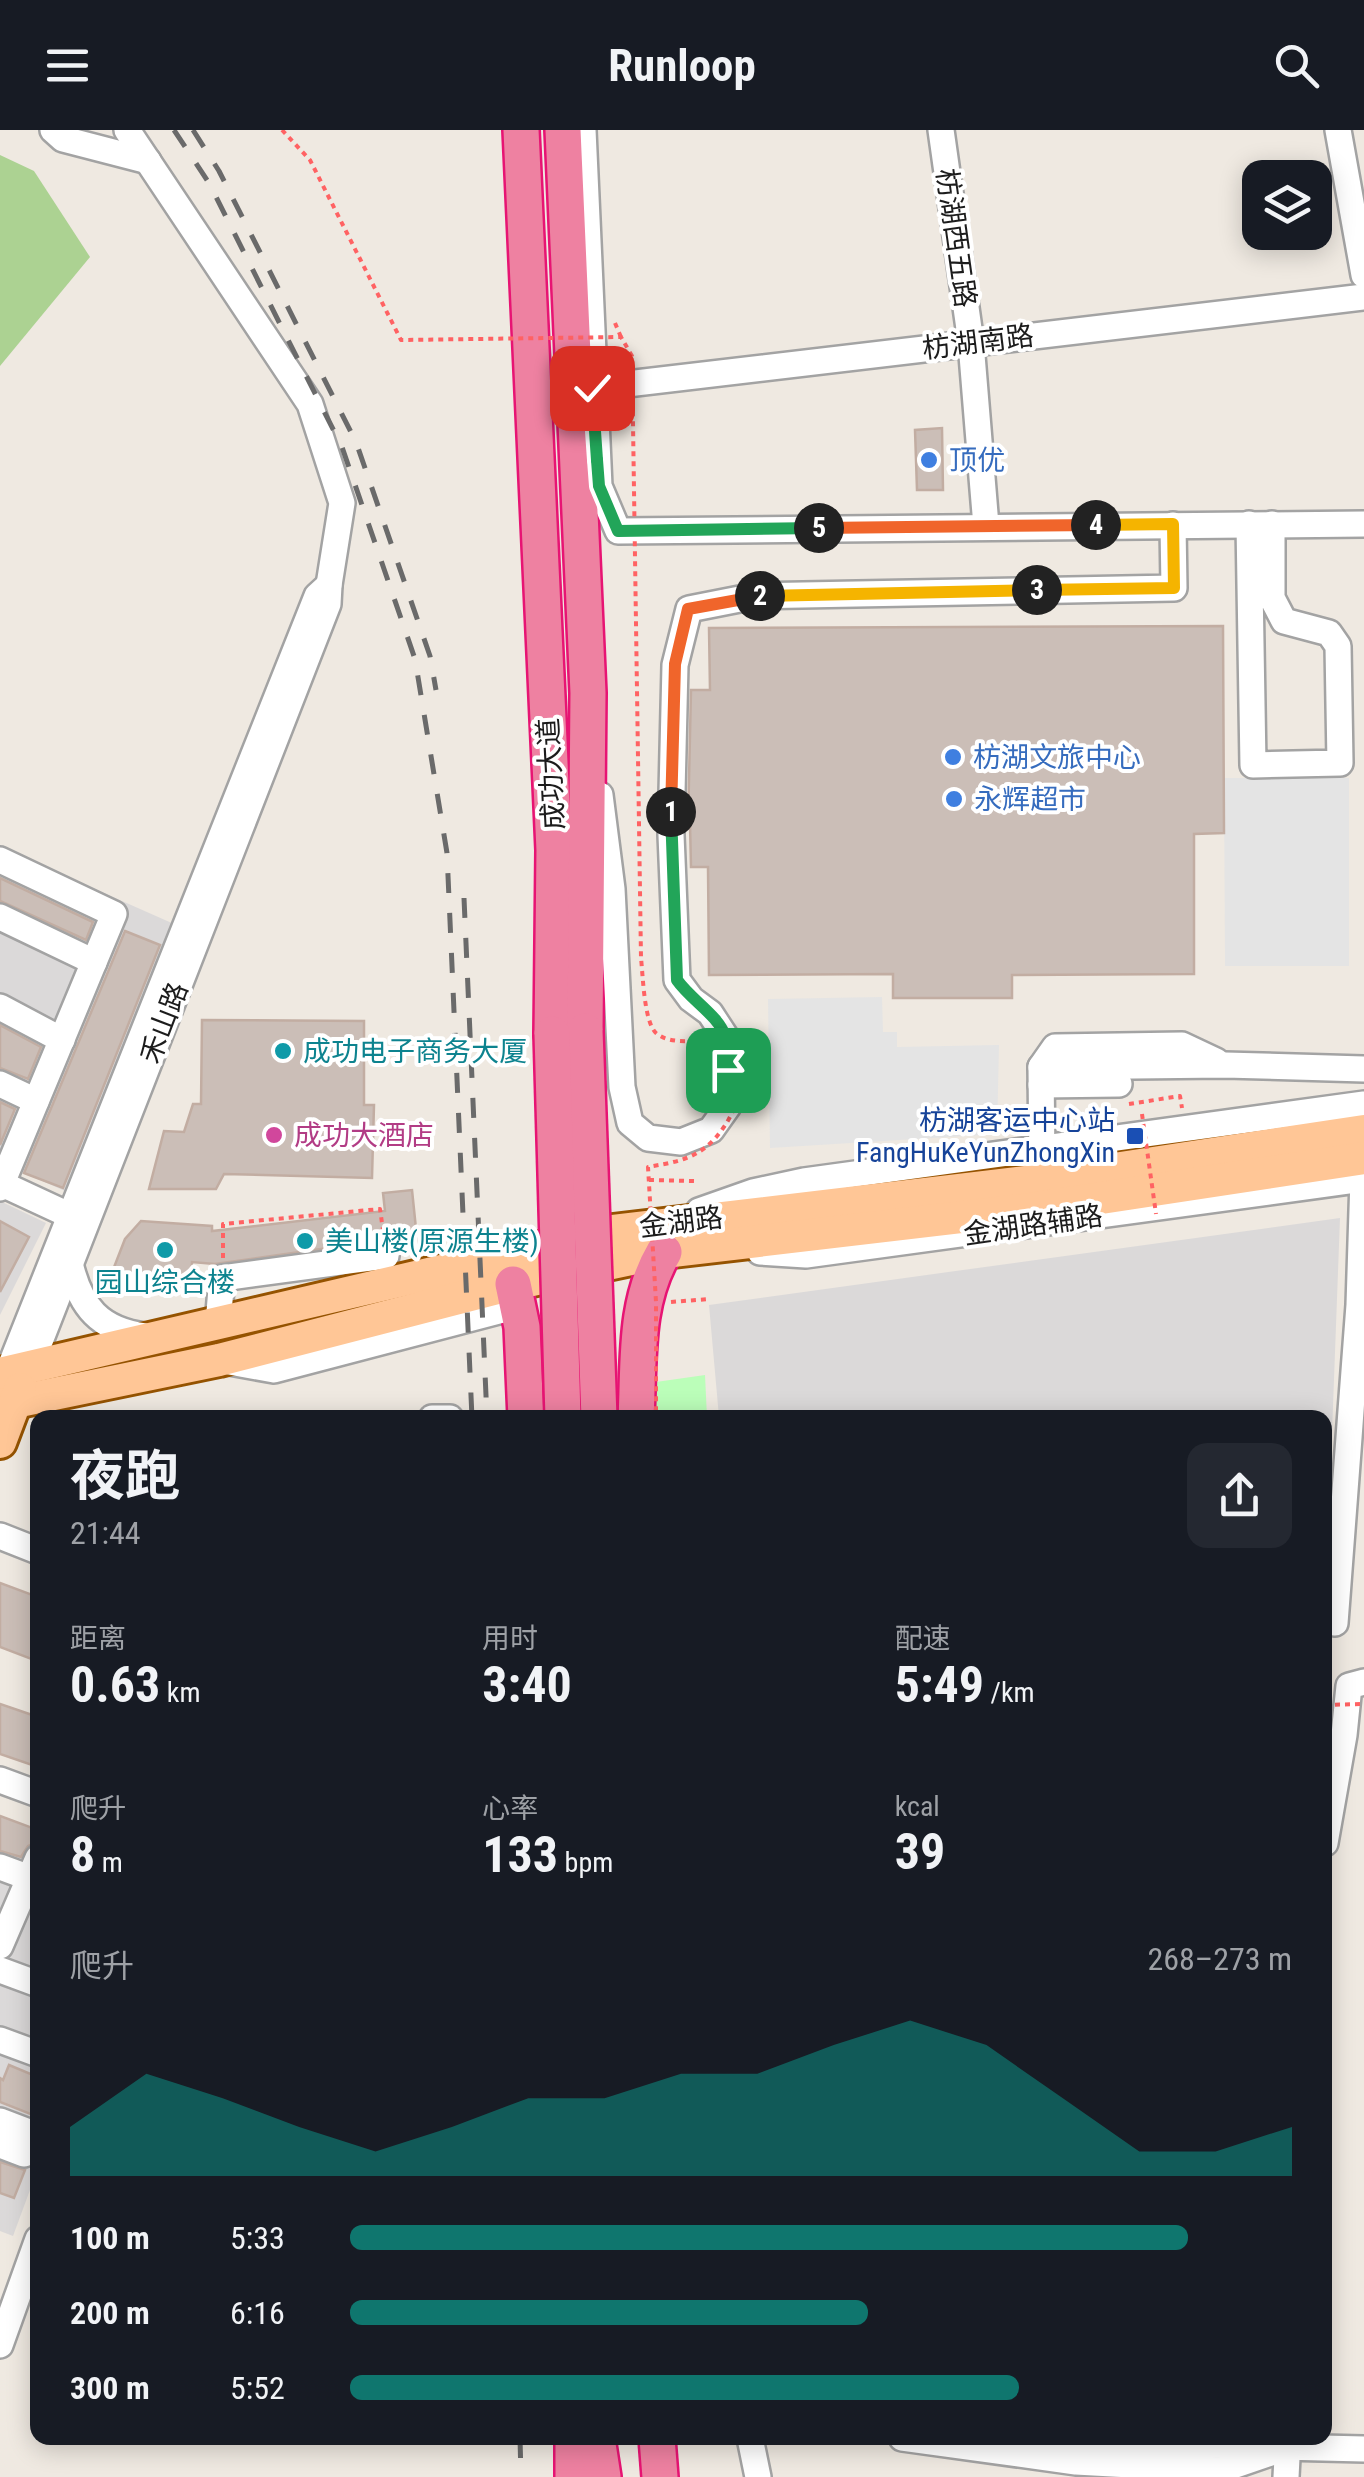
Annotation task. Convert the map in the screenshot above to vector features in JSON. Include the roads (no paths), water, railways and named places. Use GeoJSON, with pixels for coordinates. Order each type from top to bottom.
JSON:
{"type":"FeatureCollection","features":[{"type":"Feature","properties":{"kind":"highway","name":"成功大道"},"geometry":{"type":"LineString","coordinates":[[521,130],[554,850],[598,1410]]}},
{"type":"Feature","properties":{"kind":"highway","name":"成功大道"},"geometry":{"type":"LineString","coordinates":[[563,130],[588,693],[569,1032],[563,1410]]}},
{"type":"Feature","properties":{"kind":"highway"},"geometry":{"type":"LineString","coordinates":[[636,1410],[642,1312],[649,1277],[665,1237]]}},
{"type":"Feature","properties":{"kind":"highway"},"geometry":{"type":"LineString","coordinates":[[516,1295],[522,1327],[526,1410]]}},
{"type":"Feature","properties":{"kind":"highway"},"geometry":{"type":"LineString","coordinates":[[658,2445],[660,2477]]}},
{"type":"Feature","properties":{"kind":"main road","name":"金湖路"},"geometry":{"type":"LineString","coordinates":[[9,1385],[155,1338],[485,1258],[665,1237],[1042,1164],[1364,1131]]}},
{"type":"Feature","properties":{"kind":"main road","name":"金湖路"},"geometry":{"type":"LineString","coordinates":[[9,1385],[219,1360],[516,1295],[665,1237],[700,1248],[1022,1210],[1364,1158]]}},
{"type":"Feature","properties":{"kind":"main road","name":"禾山路"},"geometry":{"type":"LineString","coordinates":[[0,1442],[9,1385]]}},
{"type":"Feature","properties":{"kind":"street"},"geometry":{"type":"LineString","coordinates":[[54,130],[63,139],[148,161]]}},
{"type":"Feature","properties":{"kind":"street"},"geometry":{"type":"LineString","coordinates":[[127,130],[310,404],[342,503],[325,595]]}},
{"type":"Feature","properties":{"kind":"street"},"geometry":{"type":"LineString","coordinates":[[583,130],[599,486],[618,531],[1364,524]]}},
{"type":"Feature","properties":{"kind":"street","name":"枋湖西五路"},"geometry":{"type":"LineString","coordinates":[[941,130],[971,343],[986,526]]}},
{"type":"Feature","properties":{"kind":"street"},"geometry":{"type":"LineString","coordinates":[[1338,130],[1364,275]]}},
{"type":"Feature","properties":{"kind":"street","name":"枋湖南路"},"geometry":{"type":"LineString","coordinates":[[592,388],[1364,298]]}},
{"type":"Feature","properties":{"kind":"street"},"geometry":{"type":"LineString","coordinates":[[588,693],[612,889],[622,1087],[630,1123],[648,1138],[681,1142],[711,1130],[728,1106],[724,1036],[710,1013],[690,999],[677,980],[670,836],[675,664],[688,609],[755,596],[1174,588],[1173,524]]}},
{"type":"Feature","properties":{"kind":"street"},"geometry":{"type":"LineString","coordinates":[[1261,524],[1272,598],[1284,621],[1329,633],[1338,646],[1340,763],[1254,765],[1261,524]]}},
{"type":"Feature","properties":{"kind":"street","name":"禾山路"},"geometry":{"type":"LineString","coordinates":[[9,1385],[71,1216],[325,595]]}},
{"type":"Feature","properties":{"kind":"street","name":"禾山路"},"geometry":{"type":"LineString","coordinates":[[9,1385],[70,1263],[325,595]]}},
{"type":"Feature","properties":{"kind":"street"},"geometry":{"type":"LineString","coordinates":[[0,860],[114,914],[1,1185],[71,1216]]}},
{"type":"Feature","properties":{"kind":"street"},"geometry":{"type":"LineString","coordinates":[[0,916],[94,962]]}},
{"type":"Feature","properties":{"kind":"street"},"geometry":{"type":"LineString","coordinates":[[0,1008],[62,1040]]}},
{"type":"Feature","properties":{"kind":"street"},"geometry":{"type":"LineString","coordinates":[[1364,1070],[1225,1065],[1041,1076],[1042,1164],[1364,1104]]}},
{"type":"Feature","properties":{"kind":"street"},"geometry":{"type":"LineString","coordinates":[[0,1084],[36,1102]]}},
{"type":"Feature","properties":{"kind":"street"},"geometry":{"type":"LineString","coordinates":[[1336,1623],[1364,1179]]}},
{"type":"Feature","properties":{"kind":"street","name":"金湖路辅路"},"geometry":{"type":"LineString","coordinates":[[700,1248],[806,1254],[1364,1179]]}},
{"type":"Feature","properties":{"kind":"street"},"geometry":{"type":"LineString","coordinates":[[218,1323],[222,1278],[386,1256]]}},
{"type":"Feature","properties":{"kind":"street"},"geometry":{"type":"LineString","coordinates":[[70,1263],[75,1284],[91,1311],[117,1332],[155,1338]]}},
{"type":"Feature","properties":{"kind":"street"},"geometry":{"type":"LineString","coordinates":[[0,1536],[30,1548]]}},
{"type":"Feature","properties":{"kind":"street"},"geometry":{"type":"LineString","coordinates":[[1332,1803],[1344,1735],[1359,1690]]}},
{"type":"Feature","properties":{"kind":"street"},"geometry":{"type":"LineString","coordinates":[[0,1780],[30,1791]]}},
{"type":"Feature","properties":{"kind":"street"},"geometry":{"type":"LineString","coordinates":[[0,1867],[30,1871]]}},
{"type":"Feature","properties":{"kind":"street"},"geometry":{"type":"LineString","coordinates":[[0,1946],[7,1908],[30,1878]]}},
{"type":"Feature","properties":{"kind":"street"},"geometry":{"type":"LineString","coordinates":[[0,1970],[30,1981]]}},
{"type":"Feature","properties":{"kind":"street"},"geometry":{"type":"LineString","coordinates":[[0,2040],[30,2051]]}},
{"type":"Feature","properties":{"kind":"street"},"geometry":{"type":"LineString","coordinates":[[0,2121],[19,2145]]}},
{"type":"Feature","properties":{"kind":"street"},"geometry":{"type":"LineString","coordinates":[[0,2345],[30,2261]]}},
{"type":"Feature","properties":{"kind":"street"},"geometry":{"type":"LineString","coordinates":[[751,2445],[758,2477]]}},
{"type":"Feature","properties":{"kind":"street"},"geometry":{"type":"LineString","coordinates":[[953,2445],[1076,2462],[1221,2470],[1281,2445]]}},
{"type":"Feature","properties":{"kind":"street"},"geometry":{"type":"LineString","coordinates":[[1286,2477],[1288,2445]]}},
{"type":"Feature","properties":{"kind":"street"},"geometry":{"type":"LineString","coordinates":[[1321,2445],[1364,2449]]}},
{"type":"Feature","properties":{"kind":"railway"},"geometry":{"type":"LineString","coordinates":[[174,130],[209,183],[342,447],[415,659],[447,853],[472,1410]]}},
{"type":"Feature","properties":{"kind":"railway"},"geometry":{"type":"LineString","coordinates":[[193,130],[219,171],[356,442],[430,656],[436,690]]}},
{"type":"Feature","properties":{"kind":"railway"},"geometry":{"type":"LineString","coordinates":[[464,898],[487,1410]]}},
{"type":"Feature","properties":{"kind":"railway"},"geometry":{"type":"LineString","coordinates":[[520,2445],[521,2477]]}},
{"type":"Feature","properties":{"kind":"place","name":"顶优"},"geometry":{"type":"Point","coordinates":[929,460]}},
{"type":"Feature","properties":{"kind":"place","name":"枋湖文旅中心"},"geometry":{"type":"Point","coordinates":[953,757]}},
{"type":"Feature","properties":{"kind":"place","name":"永辉超市"},"geometry":{"type":"Point","coordinates":[954,799]}},
{"type":"Feature","properties":{"kind":"place","name":"成功电子商务大厦"},"geometry":{"type":"Point","coordinates":[283,1051]}},
{"type":"Feature","properties":{"kind":"place","name":"成功大酒店"},"geometry":{"type":"Point","coordinates":[274,1135]}},
{"type":"Feature","properties":{"kind":"place","name":"枋湖客运中心站 FangHuKeYunZhongXin"},"geometry":{"type":"Point","coordinates":[1135,1136]}},
{"type":"Feature","properties":{"kind":"place","name":"美山楼(原源生楼)"},"geometry":{"type":"Point","coordinates":[305,1241]}},
{"type":"Feature","properties":{"kind":"place","name":"园山综合楼"},"geometry":{"type":"Point","coordinates":[165,1250]}}]}
